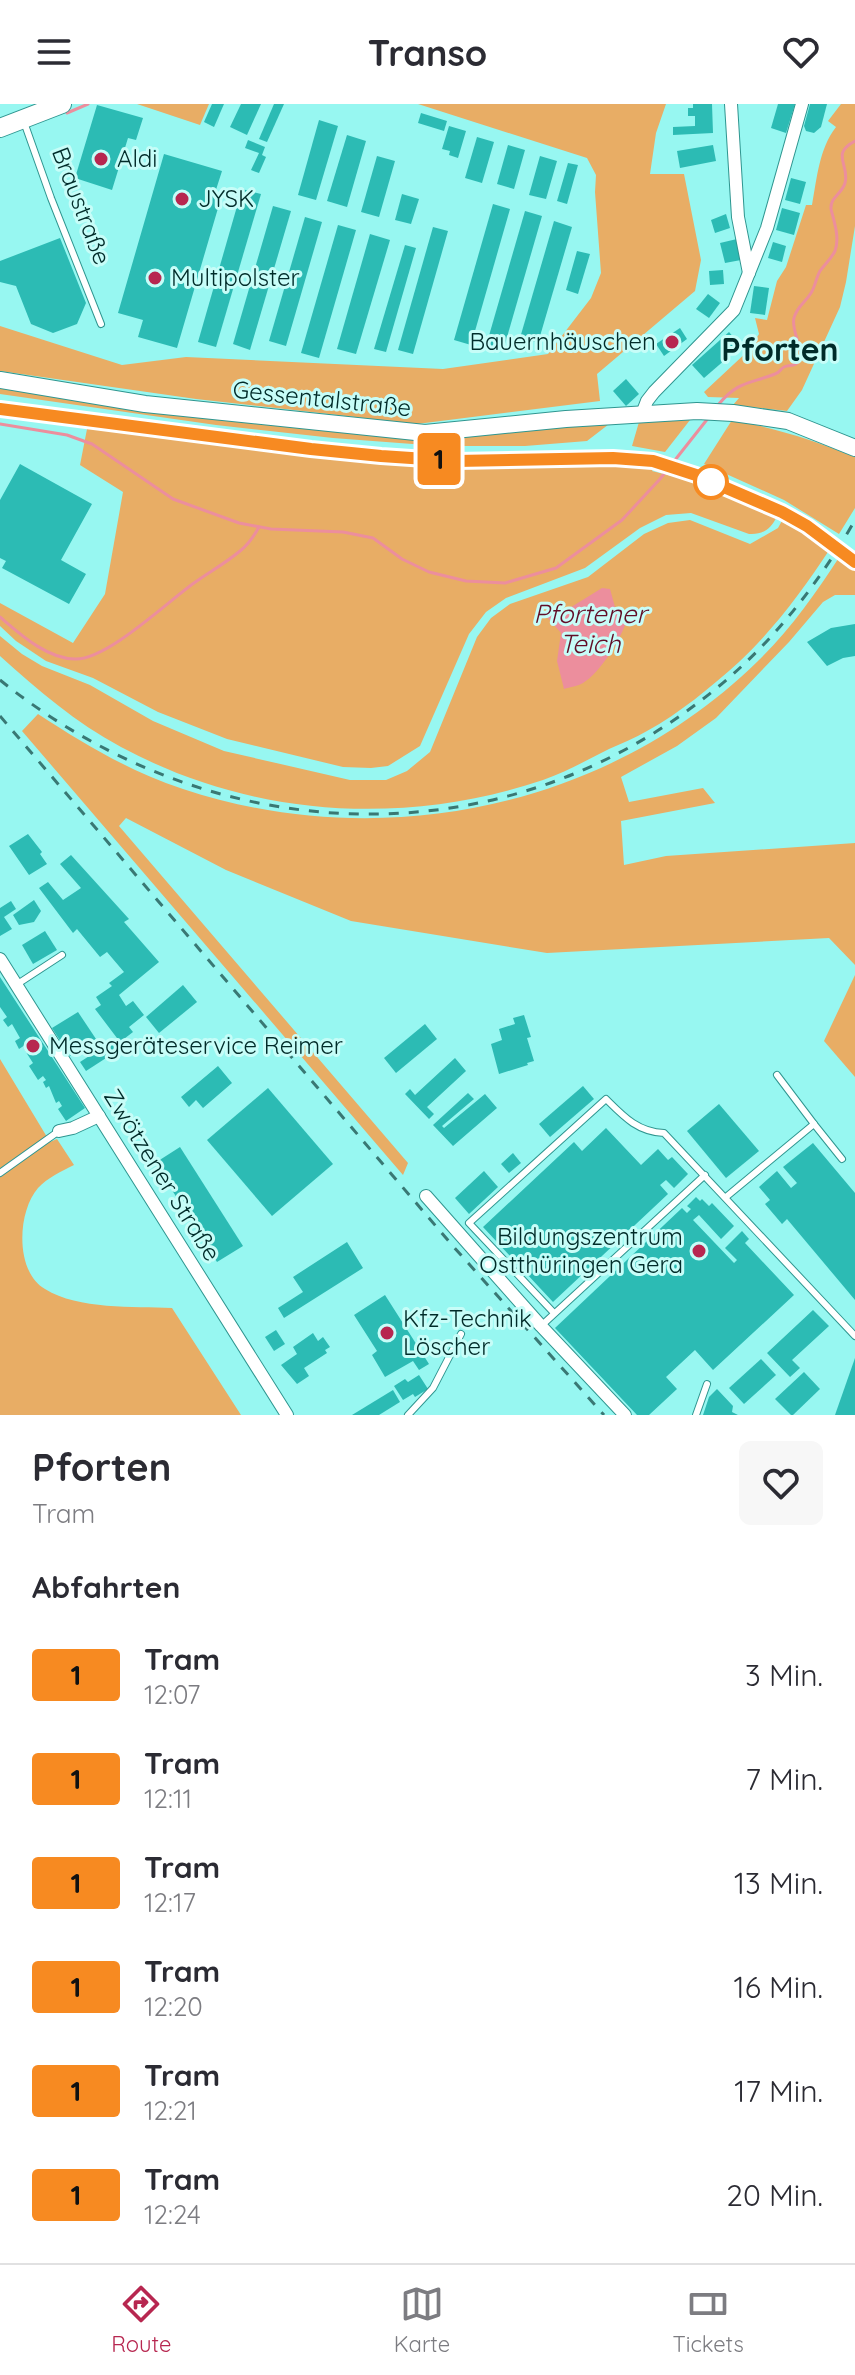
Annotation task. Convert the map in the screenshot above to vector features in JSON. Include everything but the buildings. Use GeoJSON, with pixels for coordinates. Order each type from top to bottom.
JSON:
{"type":"FeatureCollection","features":[{"type":"Feature","properties":{"kind":"main road"},"geometry":{"type":"LineString","coordinates":[[0,128],[21,112],[62,104]]}},
{"type":"Feature","properties":{"kind":"main road","name":"Gessentalstraße"},"geometry":{"type":"LineString","coordinates":[[0,380],[145,404],[425,433],[566,419],[697,411],[727,413],[788,421],[855,448]]}},
{"type":"Feature","properties":{"kind":"street"},"geometry":{"type":"LineString","coordinates":[[731,104],[738,217],[749,273]]}},
{"type":"Feature","properties":{"kind":"street"},"geometry":{"type":"LineString","coordinates":[[642,414],[654,392],[734,310],[767,228],[802,104]]}},
{"type":"Feature","properties":{"kind":"street","name":"Zwötzener Straße"},"geometry":{"type":"LineString","coordinates":[[0,959],[287,1415]]}},
{"type":"Feature","properties":{"kind":"street"},"geometry":{"type":"LineString","coordinates":[[59,1131],[99,1116]]}},
{"type":"Feature","properties":{"kind":"street"},"geometry":{"type":"LineString","coordinates":[[426,1196],[625,1415]]}},
{"type":"Feature","properties":{"kind":"lane","name":"Braustraße"},"geometry":{"type":"LineString","coordinates":[[21,112],[101,324]]}},
{"type":"Feature","properties":{"kind":"lane"},"geometry":{"type":"LineString","coordinates":[[16,985],[62,955]]}},
{"type":"Feature","properties":{"kind":"lane"},"geometry":{"type":"LineString","coordinates":[[777,1075],[842,1159]]}},
{"type":"Feature","properties":{"kind":"lane"},"geometry":{"type":"LineString","coordinates":[[554,1313],[469,1223],[606,1099],[641,1129],[664,1133],[855,1336]]}},
{"type":"Feature","properties":{"kind":"lane"},"geometry":{"type":"LineString","coordinates":[[726,1197],[814,1124]]}},
{"type":"Feature","properties":{"kind":"lane"},"geometry":{"type":"LineString","coordinates":[[0,1173],[59,1131]]}},
{"type":"Feature","properties":{"kind":"lane"},"geometry":{"type":"LineString","coordinates":[[541,1326],[705,1175]]}},
{"type":"Feature","properties":{"kind":"lane"},"geometry":{"type":"LineString","coordinates":[[408,1415],[433,1388],[461,1334]]}},
{"type":"Feature","properties":{"kind":"lane"},"geometry":{"type":"LineString","coordinates":[[696,1415],[707,1384]]}},
{"type":"Feature","properties":{"kind":"shaded area"},"geometry":{"type":"Polygon","coordinates":[[[137,104],[209,104],[200,125],[137,104]]]}},
{"type":"Feature","properties":{"kind":"shaded area"},"geometry":{"type":"Polygon","coordinates":[[[418,104],[666,104],[656,133],[650,174],[684,174],[701,260],[695,291],[597,374],[600,401],[417,424],[196,399],[0,371],[0,326],[122,365],[186,357],[443,369],[548,354],[591,298],[601,273],[596,175],[587,158],[418,104]]]}},
{"type":"Feature","properties":{"kind":"shaded area"},"geometry":{"type":"Polygon","coordinates":[[[841,104],[855,104],[855,226],[840,307],[802,390],[787,411],[733,405],[739,398],[708,397],[704,392],[749,350],[759,334],[755,318],[767,320],[777,281],[786,267],[806,205],[812,205],[822,154],[836,127],[828,121],[841,104]]]}},
{"type":"Feature","properties":{"kind":"shaded area"},"geometry":{"type":"Polygon","coordinates":[[[0,386],[366,433],[613,421],[587,441],[525,446],[439,446],[216,425],[0,394],[0,386]]]}},
{"type":"Feature","properties":{"kind":"shaded area"},"geometry":{"type":"Polygon","coordinates":[[[690,420],[665,452],[632,446],[639,422],[690,420]]]}},
{"type":"Feature","properties":{"kind":"shaded area"},"geometry":{"type":"Polygon","coordinates":[[[732,420],[794,435],[855,457],[855,508],[839,534],[784,500],[704,464],[732,420]]]}},
{"type":"Feature","properties":{"kind":"shaded area"},"geometry":{"type":"Polygon","coordinates":[[[88,424],[325,456],[404,462],[642,463],[656,465],[652,471],[672,476],[677,471],[692,477],[691,481],[776,518],[766,530],[749,534],[691,513],[666,515],[640,528],[585,568],[506,598],[486,612],[469,634],[420,746],[388,766],[343,767],[227,739],[158,712],[93,678],[46,661],[0,626],[0,603],[73,643],[105,594],[123,492],[80,465],[88,424]]]}},
{"type":"Feature","properties":{"kind":"shaded area"},"geometry":{"type":"Polygon","coordinates":[[[784,517],[816,535],[830,549],[765,636],[706,690],[647,731],[560,773],[490,795],[436,805],[382,809],[328,807],[275,801],[222,788],[171,770],[104,738],[58,705],[0,656],[0,636],[42,666],[90,685],[153,721],[224,751],[350,780],[386,780],[407,771],[430,752],[477,637],[491,618],[510,604],[588,577],[644,534],[668,523],[690,520],[750,544],[778,528],[784,517]]]}},
{"type":"Feature","properties":{"kind":"shaded area"},"geometry":{"type":"Polygon","coordinates":[[[840,556],[855,567],[855,595],[835,595],[823,602],[716,718],[677,746],[621,777],[629,802],[703,788],[715,803],[621,821],[624,865],[666,856],[855,843],[855,965],[829,938],[547,953],[351,921],[226,870],[126,818],[119,826],[408,1163],[403,1175],[22,731],[38,714],[126,766],[183,789],[259,808],[336,818],[413,816],[489,805],[563,784],[633,752],[698,711],[758,661],[781,637],[840,556]]]}},
{"type":"Feature","properties":{"kind":"shaded area"},"geometry":{"type":"Polygon","coordinates":[[[855,975],[855,1077],[824,1041],[855,975]]]}},
{"type":"Feature","properties":{"kind":"shaded area"},"geometry":{"type":"Polygon","coordinates":[[[0,1059],[50,1142],[57,1139],[74,1165],[42,1184],[26,1212],[22,1241],[28,1269],[35,1281],[45,1289],[74,1301],[107,1306],[172,1308],[241,1415],[0,1415],[0,1059]]]}},
{"type":"Feature","properties":{"kind":"water","name":"Pfortener Teich"},"geometry":{"type":"Polygon","coordinates":[[[602,588],[610,589],[615,607],[627,619],[624,627],[610,654],[590,678],[564,689],[557,661],[561,633],[547,617],[568,609],[602,588]]]}},
{"type":"Feature","properties":{"kind":"waterway"},"geometry":{"type":"LineString","coordinates":[[67,113],[88,104]]}},
{"type":"Feature","properties":{"kind":"waterway"},"geometry":{"type":"LineString","coordinates":[[718,405],[738,387],[777,373],[799,360],[801,355],[794,318],[835,251],[837,235],[831,205],[845,183],[842,155],[855,141]]}},
{"type":"Feature","properties":{"kind":"waterway"},"geometry":{"type":"LineString","coordinates":[[0,424],[67,435],[92,444],[173,499],[239,523],[271,529],[343,532],[373,538],[402,559],[429,572],[466,581],[505,583],[556,568],[622,520],[660,479],[709,417]]}},
{"type":"Feature","properties":{"kind":"waterway"},"geometry":{"type":"LineString","coordinates":[[0,617],[34,644],[54,655],[75,659],[88,657],[120,640],[235,555],[249,543],[259,527]]}},
{"type":"Feature","properties":{"kind":"tram line"},"geometry":{"type":"LineString","coordinates":[[0,409],[381,456],[456,461],[613,458],[653,461],[696,475],[782,512],[807,526],[855,562]]}},
{"type":"Feature","properties":{"kind":"tram line","name":"1"},"geometry":{"type":"LineString","coordinates":[[0,409],[381,456],[456,461],[613,458],[653,461],[696,475],[782,512],[807,526],[855,562]]}},
{"type":"Feature","properties":{"kind":"railway"},"geometry":{"type":"LineString","coordinates":[[0,680],[83,737],[172,778],[264,804],[358,814],[453,808],[545,785],[634,745],[718,687],[758,650],[794,610],[855,520]]}},
{"type":"Feature","properties":{"kind":"railway"},"geometry":{"type":"LineString","coordinates":[[0,716],[452,1245],[604,1415]]}},
{"type":"Feature","properties":{"kind":"place","name":"Aldi"},"geometry":{"type":"Point","coordinates":[101,159]}},
{"type":"Feature","properties":{"kind":"place","name":"JYSK"},"geometry":{"type":"Point","coordinates":[182,199]}},
{"type":"Feature","properties":{"kind":"place","name":"Multipolster"},"geometry":{"type":"Point","coordinates":[155,278]}},
{"type":"Feature","properties":{"kind":"place","name":"Bauernhäuschen"},"geometry":{"type":"Point","coordinates":[672,342]}},
{"type":"Feature","properties":{"kind":"place","name":"Messgeräteservice Reimer"},"geometry":{"type":"Point","coordinates":[33,1046]}},
{"type":"Feature","properties":{"kind":"place","name":"Bildungszentrum Ostthüringen Gera"},"geometry":{"type":"Point","coordinates":[699,1251]}},
{"type":"Feature","properties":{"kind":"place","name":"Kfz-Technik Löscher"},"geometry":{"type":"Point","coordinates":[387,1333]}},
{"type":"Feature","properties":{"kind":"district","name":"Pforten"},"geometry":{"type":"Point","coordinates":[780,350]}}]}
